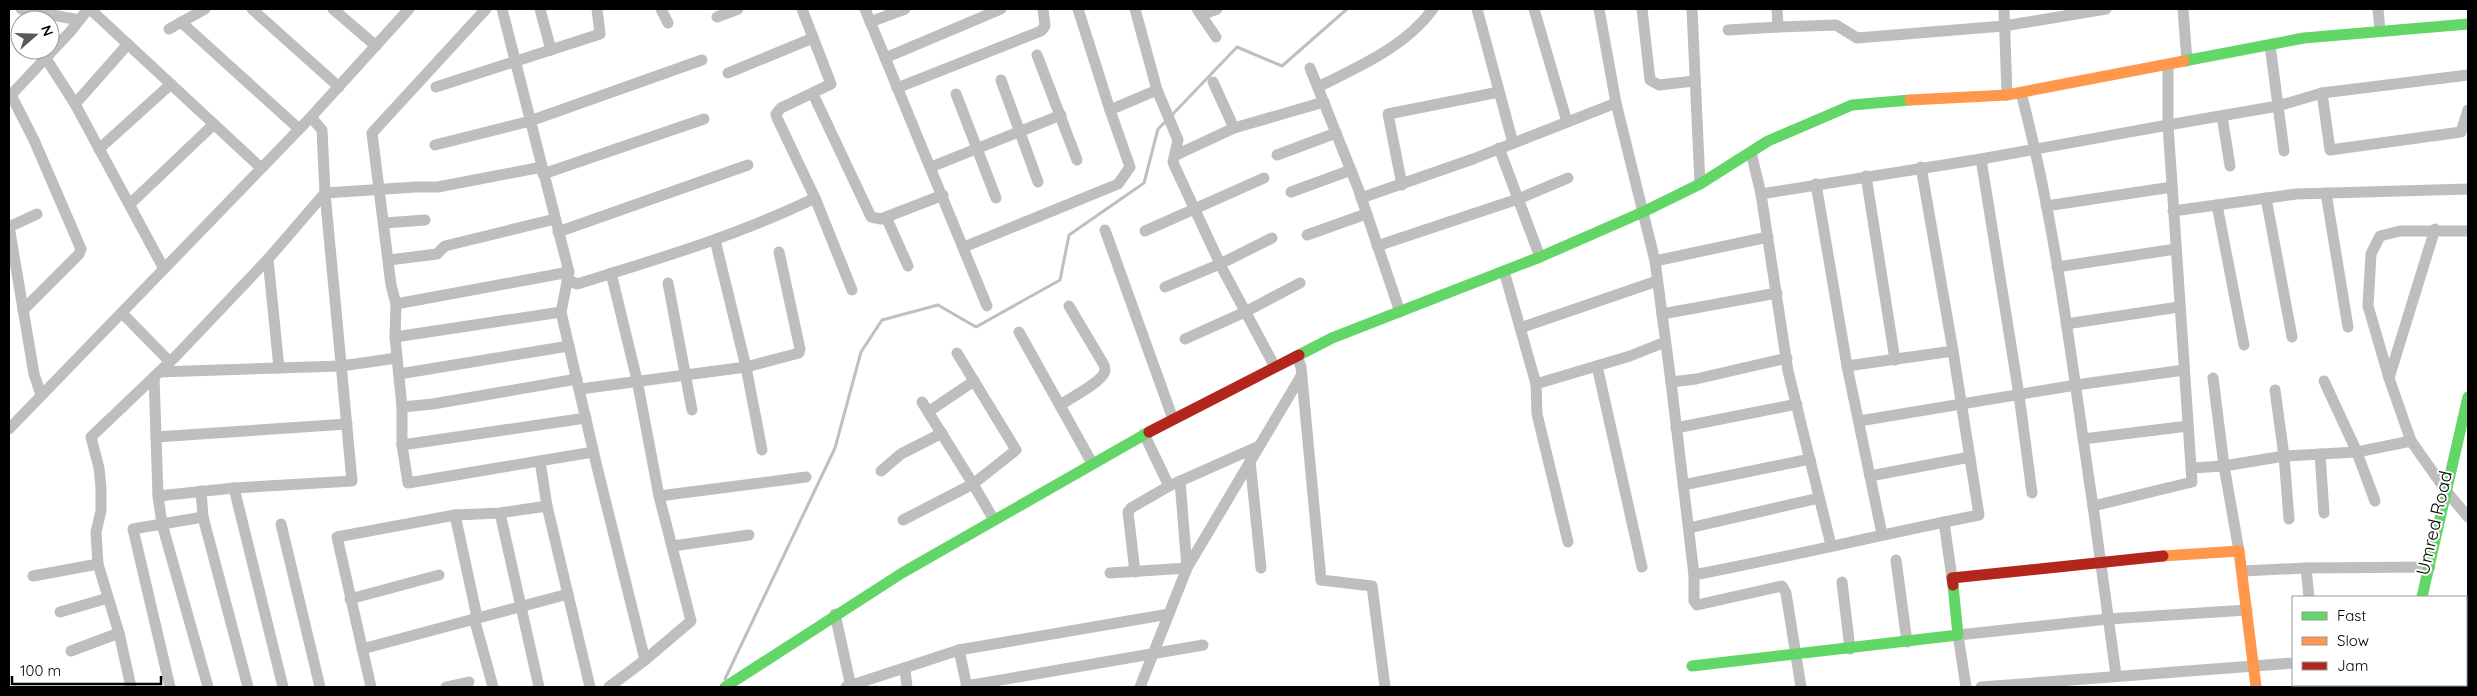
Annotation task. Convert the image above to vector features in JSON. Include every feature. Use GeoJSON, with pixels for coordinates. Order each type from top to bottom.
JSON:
{"type":"FeatureCollection","features":[{"type":"Feature","properties":{"kind":"main road"},"geometry":{"type":"LineString","coordinates":[[726,686],[835,614],[1092,463],[1173,419],[1332,338],[1540,257],[1644,212],[1700,184],[1768,141],[1852,105],[1934,98],[2007,95],[2304,38],[2468,24]]}},
{"type":"Feature","properties":{"kind":"main road"},"geometry":{"type":"LineString","coordinates":[[2422,596],[2468,397]]}},
{"type":"Feature","properties":{"kind":"main road","name":"Umred Road"},"geometry":{"type":"LineString","coordinates":[[2453,519],[2461,484]]}},
{"type":"Feature","properties":{"kind":"main road"},"geometry":{"type":"LineString","coordinates":[[1692,666],[1958,635],[1952,578],[2169,554],[2239,551],[2255,666],[2256,687]]}},
{"type":"Feature","properties":{"kind":"street"},"geometry":{"type":"LineString","coordinates":[[21,9],[79,20]]}},
{"type":"Feature","properties":{"kind":"street"},"geometry":{"type":"LineString","coordinates":[[60,41],[89,9],[261,168]]}},
{"type":"Feature","properties":{"kind":"street"},"geometry":{"type":"LineString","coordinates":[[169,29],[205,9]]}},
{"type":"Feature","properties":{"kind":"street"},"geometry":{"type":"LineString","coordinates":[[252,9],[340,87]]}},
{"type":"Feature","properties":{"kind":"street"},"geometry":{"type":"LineString","coordinates":[[333,9],[376,46]]}},
{"type":"Feature","properties":{"kind":"street"},"geometry":{"type":"LineString","coordinates":[[9,429],[340,87],[409,9]]}},
{"type":"Feature","properties":{"kind":"street"},"geometry":{"type":"LineString","coordinates":[[486,9],[372,133],[385,223],[391,285],[396,304],[395,337],[402,407],[402,445],[408,483],[593,452]]}},
{"type":"Feature","properties":{"kind":"street"},"geometry":{"type":"LineString","coordinates":[[502,9],[568,276],[561,312],[593,452],[645,660]]}},
{"type":"Feature","properties":{"kind":"street"},"geometry":{"type":"LineString","coordinates":[[540,9],[551,50]]}},
{"type":"Feature","properties":{"kind":"street"},"geometry":{"type":"LineString","coordinates":[[436,87],[600,34],[600,9]]}},
{"type":"Feature","properties":{"kind":"street"},"geometry":{"type":"LineString","coordinates":[[662,9],[668,23]]}},
{"type":"Feature","properties":{"kind":"street"},"geometry":{"type":"LineString","coordinates":[[717,17],[738,9]]}},
{"type":"Feature","properties":{"kind":"street"},"geometry":{"type":"LineString","coordinates":[[802,9],[832,81],[830,85],[781,108],[776,114],[815,198],[852,290]]}},
{"type":"Feature","properties":{"kind":"street"},"geometry":{"type":"LineString","coordinates":[[865,9],[987,306]]}},
{"type":"Feature","properties":{"kind":"street"},"geometry":{"type":"LineString","coordinates":[[870,22],[905,9]]}},
{"type":"Feature","properties":{"kind":"street"},"geometry":{"type":"LineString","coordinates":[[885,58],[1000,9]]}},
{"type":"Feature","properties":{"kind":"street"},"geometry":{"type":"LineString","coordinates":[[897,88],[1041,30],[1045,26],[1043,9]]}},
{"type":"Feature","properties":{"kind":"street"},"geometry":{"type":"LineString","coordinates":[[964,247],[1118,184],[1130,167],[1078,9]]}},
{"type":"Feature","properties":{"kind":"street"},"geometry":{"type":"LineString","coordinates":[[1135,9],[1157,90],[1178,140],[1173,162],[1220,264],[1275,367]]}},
{"type":"Feature","properties":{"kind":"street"},"geometry":{"type":"LineString","coordinates":[[1216,37],[1199,12],[1218,9]]}},
{"type":"Feature","properties":{"kind":"street"},"geometry":{"type":"LineString","coordinates":[[1318,87],[1373,60],[1420,26],[1433,9]]}},
{"type":"Feature","properties":{"kind":"street"},"geometry":{"type":"LineString","coordinates":[[1477,9],[1498,92],[1514,142]]}},
{"type":"Feature","properties":{"kind":"street"},"geometry":{"type":"LineString","coordinates":[[1534,9],[1567,122]]}},
{"type":"Feature","properties":{"kind":"street"},"geometry":{"type":"LineString","coordinates":[[1599,9],[1616,103],[1655,261],[1689,528],[1694,576],[1694,601],[1697,605],[1782,586],[1786,593],[1801,687]]}},
{"type":"Feature","properties":{"kind":"street"},"geometry":{"type":"LineString","coordinates":[[1642,9],[1650,80],[1659,84],[1694,81]]}},
{"type":"Feature","properties":{"kind":"street"},"geometry":{"type":"LineString","coordinates":[[1692,9],[1700,184]]}},
{"type":"Feature","properties":{"kind":"street"},"geometry":{"type":"LineString","coordinates":[[1777,9],[1778,27]]}},
{"type":"Feature","properties":{"kind":"street"},"geometry":{"type":"LineString","coordinates":[[2004,9],[2007,95]]}},
{"type":"Feature","properties":{"kind":"street"},"geometry":{"type":"LineString","coordinates":[[1728,30],[1836,25],[1857,38],[2004,26],[2070,12],[2106,9]]}},
{"type":"Feature","properties":{"kind":"street"},"geometry":{"type":"LineString","coordinates":[[2183,9],[2187,61]]}},
{"type":"Feature","properties":{"kind":"street"},"geometry":{"type":"LineString","coordinates":[[2378,9],[2380,31]]}},
{"type":"Feature","properties":{"kind":"street"},"geometry":{"type":"LineString","coordinates":[[181,22],[299,129]]}},
{"type":"Feature","properties":{"kind":"street"},"geometry":{"type":"LineString","coordinates":[[728,73],[813,38]]}},
{"type":"Feature","properties":{"kind":"street"},"geometry":{"type":"LineString","coordinates":[[75,104],[128,44]]}},
{"type":"Feature","properties":{"kind":"street"},"geometry":{"type":"LineString","coordinates":[[2270,45],[2284,151]]}},
{"type":"Feature","properties":{"kind":"street"},"geometry":{"type":"LineString","coordinates":[[1037,55],[1077,160]]}},
{"type":"Feature","properties":{"kind":"street"},"geometry":{"type":"LineString","coordinates":[[23,310],[79,254],[81,249],[34,140],[10,95],[42,60]]}},
{"type":"Feature","properties":{"kind":"street"},"geometry":{"type":"LineString","coordinates":[[47,60],[75,104],[164,269]]}},
{"type":"Feature","properties":{"kind":"street"},"geometry":{"type":"LineString","coordinates":[[435,145],[530,121],[702,60]]}},
{"type":"Feature","properties":{"kind":"street"},"geometry":{"type":"LineString","coordinates":[[2092,506],[2192,482],[2168,125],[2168,64]]}},
{"type":"Feature","properties":{"kind":"street"},"geometry":{"type":"LineString","coordinates":[[1310,68],[1351,170],[1400,312]]}},
{"type":"Feature","properties":{"kind":"street"},"geometry":{"type":"LineString","coordinates":[[1761,194],[2036,150],[2278,106],[2322,94],[2468,75]]}},
{"type":"Feature","properties":{"kind":"street"},"geometry":{"type":"LineString","coordinates":[[1000,80],[1038,182]]}},
{"type":"Feature","properties":{"kind":"street"},"geometry":{"type":"LineString","coordinates":[[1213,82],[1234,128]]}},
{"type":"Feature","properties":{"kind":"street"},"geometry":{"type":"LineString","coordinates":[[99,149],[171,84]]}},
{"type":"Feature","properties":{"kind":"street"},"geometry":{"type":"LineString","coordinates":[[1110,110],[1157,90]]}},
{"type":"Feature","properties":{"kind":"street"},"geometry":{"type":"LineString","coordinates":[[1402,185],[1388,114],[1498,92]]}},
{"type":"Feature","properties":{"kind":"street"},"geometry":{"type":"LineString","coordinates":[[2021,93],[2036,150],[2057,267],[2076,385],[2116,675]]}},
{"type":"Feature","properties":{"kind":"street"},"geometry":{"type":"LineString","coordinates":[[813,94],[868,214],[876,219],[886,217],[943,195]]}},
{"type":"Feature","properties":{"kind":"street"},"geometry":{"type":"LineString","coordinates":[[956,94],[996,198]]}},
{"type":"Feature","properties":{"kind":"street"},"geometry":{"type":"LineString","coordinates":[[2322,94],[2330,150],[2460,132],[2468,110]]}},
{"type":"Feature","properties":{"kind":"street"},"geometry":{"type":"LineString","coordinates":[[1176,155],[1234,128],[1324,102]]}},
{"type":"Feature","properties":{"kind":"street"},"geometry":{"type":"LineString","coordinates":[[1361,198],[1402,185],[1616,103]]}},
{"type":"Feature","properties":{"kind":"street"},"geometry":{"type":"LineString","coordinates":[[931,167],[1061,115]]}},
{"type":"Feature","properties":{"kind":"street"},"geometry":{"type":"LineString","coordinates":[[2222,116],[2230,166]]}},
{"type":"Feature","properties":{"kind":"street"},"geometry":{"type":"LineString","coordinates":[[158,496],[234,488],[352,481],[325,193],[322,130],[311,117]]}},
{"type":"Feature","properties":{"kind":"street"},"geometry":{"type":"LineString","coordinates":[[131,687],[119,633],[98,564],[96,532],[101,511],[101,488],[99,468],[91,436],[170,362],[268,259],[325,193],[380,189],[438,188],[542,171],[704,119]]}},
{"type":"Feature","properties":{"kind":"street"},"geometry":{"type":"LineString","coordinates":[[130,204],[214,124]]}},
{"type":"Feature","properties":{"kind":"street"},"geometry":{"type":"LineString","coordinates":[[1277,155],[1336,133]]}},
{"type":"Feature","properties":{"kind":"street"},"geometry":{"type":"LineString","coordinates":[[1499,148],[1540,257]]}},
{"type":"Feature","properties":{"kind":"street"},"geometry":{"type":"LineString","coordinates":[[1751,152],[1761,194],[1787,358],[1830,545]]}},
{"type":"Feature","properties":{"kind":"street"},"geometry":{"type":"LineString","coordinates":[[1981,159],[2019,395],[2032,493]]}},
{"type":"Feature","properties":{"kind":"street"},"geometry":{"type":"LineString","coordinates":[[558,232],[748,165]]}},
{"type":"Feature","properties":{"kind":"street"},"geometry":{"type":"LineString","coordinates":[[1694,576],[1773,560],[1830,545],[1979,515],[1921,167]]}},
{"type":"Feature","properties":{"kind":"street"},"geometry":{"type":"LineString","coordinates":[[1291,192],[1351,170]]}},
{"type":"Feature","properties":{"kind":"street"},"geometry":{"type":"LineString","coordinates":[[1866,176],[1895,360]]}},
{"type":"Feature","properties":{"kind":"street"},"geometry":{"type":"LineString","coordinates":[[1144,231],[1264,178]]}},
{"type":"Feature","properties":{"kind":"street"},"geometry":{"type":"LineString","coordinates":[[1377,246],[1518,199],[1568,178]]}},
{"type":"Feature","properties":{"kind":"street"},"geometry":{"type":"LineString","coordinates":[[1816,184],[1847,366],[1882,534]]}},
{"type":"Feature","properties":{"kind":"street"},"geometry":{"type":"LineString","coordinates":[[2046,206],[2172,187]]}},
{"type":"Feature","properties":{"kind":"street"},"geometry":{"type":"LineString","coordinates":[[2173,211],[2296,194],[2468,189]]}},
{"type":"Feature","properties":{"kind":"street"},"geometry":{"type":"LineString","coordinates":[[2326,193],[2348,326]]}},
{"type":"Feature","properties":{"kind":"street"},"geometry":{"type":"LineString","coordinates":[[568,276],[577,284],[715,240],[770,220],[815,198]]}},
{"type":"Feature","properties":{"kind":"street"},"geometry":{"type":"LineString","coordinates":[[2266,198],[2292,337]]}},
{"type":"Feature","properties":{"kind":"street"},"geometry":{"type":"LineString","coordinates":[[2217,205],[2244,345]]}},
{"type":"Feature","properties":{"kind":"street"},"geometry":{"type":"LineString","coordinates":[[37,214],[9,226],[34,374],[42,395]]}},
{"type":"Feature","properties":{"kind":"street"},"geometry":{"type":"LineString","coordinates":[[1307,235],[1366,214]]}},
{"type":"Feature","properties":{"kind":"street"},"geometry":{"type":"LineString","coordinates":[[886,217],[908,266]]}},
{"type":"Feature","properties":{"kind":"street"},"geometry":{"type":"LineString","coordinates":[[389,260],[436,254],[445,246],[555,219]]}},
{"type":"Feature","properties":{"kind":"street"},"geometry":{"type":"LineString","coordinates":[[385,223],[425,220]]}},
{"type":"Feature","properties":{"kind":"street"},"geometry":{"type":"LineString","coordinates":[[2468,231],[2435,229],[2400,231],[2380,236],[2371,254],[2368,306],[2389,378],[2411,441],[2447,492],[2468,517]]}},
{"type":"Feature","properties":{"kind":"street"},"geometry":{"type":"LineString","coordinates":[[2389,378],[2435,229]]}},
{"type":"Feature","properties":{"kind":"street"},"geometry":{"type":"LineString","coordinates":[[1105,230],[1173,419]]}},
{"type":"Feature","properties":{"kind":"street"},"geometry":{"type":"LineString","coordinates":[[1655,261],[1768,237]]}},
{"type":"Feature","properties":{"kind":"street"},"geometry":{"type":"LineString","coordinates":[[1165,287],[1220,264],[1272,238]]}},
{"type":"Feature","properties":{"kind":"street"},"geometry":{"type":"LineString","coordinates":[[715,240],[746,366],[762,450]]}},
{"type":"Feature","properties":{"kind":"street"},"geometry":{"type":"LineString","coordinates":[[2057,267],[2176,248]]}},
{"type":"Feature","properties":{"kind":"street"},"geometry":{"type":"LineString","coordinates":[[402,407],[578,384],[686,375],[746,366],[797,354],[800,351],[779,252]]}},
{"type":"Feature","properties":{"kind":"street"},"geometry":{"type":"LineString","coordinates":[[268,259],[279,368]]}},
{"type":"Feature","properties":{"kind":"street"},"geometry":{"type":"LineString","coordinates":[[1504,271],[1536,384],[1537,414],[1568,542]]}},
{"type":"Feature","properties":{"kind":"street"},"geometry":{"type":"LineString","coordinates":[[609,687],[692,621],[659,496],[636,380],[611,273]]}},
{"type":"Feature","properties":{"kind":"street"},"geometry":{"type":"LineString","coordinates":[[396,304],[568,276]]}},
{"type":"Feature","properties":{"kind":"street"},"geometry":{"type":"LineString","coordinates":[[1520,328],[1657,281]]}},
{"type":"Feature","properties":{"kind":"street"},"geometry":{"type":"LineString","coordinates":[[668,283],[692,410]]}},
{"type":"Feature","properties":{"kind":"street"},"geometry":{"type":"LineString","coordinates":[[1185,339],[1245,312],[1300,283]]}},
{"type":"Feature","properties":{"kind":"street"},"geometry":{"type":"LineString","coordinates":[[1662,314],[1777,293]]}},
{"type":"Feature","properties":{"kind":"street"},"geometry":{"type":"LineString","coordinates":[[1060,405],[1098,380],[1104,375],[1105,370],[1104,365],[1069,306]]}},
{"type":"Feature","properties":{"kind":"street"},"geometry":{"type":"LineString","coordinates":[[2066,324],[2179,307]]}},
{"type":"Feature","properties":{"kind":"street"},"geometry":{"type":"LineString","coordinates":[[395,337],[561,312]]}},
{"type":"Feature","properties":{"kind":"street"},"geometry":{"type":"LineString","coordinates":[[122,313],[170,362]]}},
{"type":"Feature","properties":{"kind":"street"},"geometry":{"type":"LineString","coordinates":[[1019,332],[1092,463]]}},
{"type":"Feature","properties":{"kind":"street"},"geometry":{"type":"LineString","coordinates":[[1536,384],[1597,366],[1665,342]]}},
{"type":"Feature","properties":{"kind":"street"},"geometry":{"type":"LineString","coordinates":[[399,374],[569,346]]}},
{"type":"Feature","properties":{"kind":"street"},"geometry":{"type":"LineString","coordinates":[[1847,366],[1953,352]]}},
{"type":"Feature","properties":{"kind":"street"},"geometry":{"type":"LineString","coordinates":[[903,520],[973,484],[1016,450],[957,353]]}},
{"type":"Feature","properties":{"kind":"street"},"geometry":{"type":"LineString","coordinates":[[1297,356],[1301,367],[1300,376],[1321,580],[1372,586],[1385,687]]}},
{"type":"Feature","properties":{"kind":"street"},"geometry":{"type":"LineString","coordinates":[[156,375],[341,366],[397,358]]}},
{"type":"Feature","properties":{"kind":"street"},"geometry":{"type":"LineString","coordinates":[[1671,382],[1696,379],[1787,358]]}},
{"type":"Feature","properties":{"kind":"street"},"geometry":{"type":"LineString","coordinates":[[1597,366],[1642,567]]}},
{"type":"Feature","properties":{"kind":"street"},"geometry":{"type":"LineString","coordinates":[[1859,421],[2076,385],[2184,370]]}},
{"type":"Feature","properties":{"kind":"street"},"geometry":{"type":"LineString","coordinates":[[156,375],[158,496],[162,524],[208,687]]}},
{"type":"Feature","properties":{"kind":"street"},"geometry":{"type":"LineString","coordinates":[[1140,687],[1187,568],[1300,376]]}},
{"type":"Feature","properties":{"kind":"street"},"geometry":{"type":"LineString","coordinates":[[2213,378],[2224,466],[2239,551]]}},
{"type":"Feature","properties":{"kind":"street"},"geometry":{"type":"LineString","coordinates":[[974,381],[925,407],[994,520]]}},
{"type":"Feature","properties":{"kind":"street"},"geometry":{"type":"LineString","coordinates":[[2324,382],[2357,452],[2375,501]]}},
{"type":"Feature","properties":{"kind":"street"},"geometry":{"type":"LineString","coordinates":[[2275,390],[2284,456],[2289,519]]}},
{"type":"Feature","properties":{"kind":"street"},"geometry":{"type":"LineString","coordinates":[[1676,428],[1797,404]]}},
{"type":"Feature","properties":{"kind":"street"},"geometry":{"type":"LineString","coordinates":[[402,445],[586,418]]}},
{"type":"Feature","properties":{"kind":"street"},"geometry":{"type":"LineString","coordinates":[[156,437],[347,424]]}},
{"type":"Feature","properties":{"kind":"street"},"geometry":{"type":"LineString","coordinates":[[2083,439],[2188,426]]}},
{"type":"Feature","properties":{"kind":"street"},"geometry":{"type":"LineString","coordinates":[[881,471],[901,454],[942,433]]}},
{"type":"Feature","properties":{"kind":"street"},"geometry":{"type":"LineString","coordinates":[[1144,434],[1169,486]]}},
{"type":"Feature","properties":{"kind":"street"},"geometry":{"type":"LineString","coordinates":[[2191,468],[2224,466],[2284,456],[2357,452],[2411,441]]}},
{"type":"Feature","properties":{"kind":"street"},"geometry":{"type":"LineString","coordinates":[[1135,572],[1128,512],[1131,508],[1169,486],[1257,447]]}},
{"type":"Feature","properties":{"kind":"street"},"geometry":{"type":"LineString","coordinates":[[2320,454],[2324,514]]}},
{"type":"Feature","properties":{"kind":"street"},"geometry":{"type":"LineString","coordinates":[[1870,476],[1970,458]]}},
{"type":"Feature","properties":{"kind":"street"},"geometry":{"type":"LineString","coordinates":[[1683,485],[1810,459]]}},
{"type":"Feature","properties":{"kind":"street"},"geometry":{"type":"LineString","coordinates":[[1250,460],[1261,568]]}},
{"type":"Feature","properties":{"kind":"street"},"geometry":{"type":"LineString","coordinates":[[540,461],[547,506],[590,687]]}},
{"type":"Feature","properties":{"kind":"street"},"geometry":{"type":"LineString","coordinates":[[659,496],[806,477]]}},
{"type":"Feature","properties":{"kind":"street"},"geometry":{"type":"LineString","coordinates":[[1180,481],[1187,568]]}},
{"type":"Feature","properties":{"kind":"street"},"geometry":{"type":"LineString","coordinates":[[234,488],[283,687]]}},
{"type":"Feature","properties":{"kind":"street"},"geometry":{"type":"LineString","coordinates":[[201,492],[203,517],[248,687]]}},
{"type":"Feature","properties":{"kind":"street"},"geometry":{"type":"LineString","coordinates":[[1689,528],[1820,498]]}},
{"type":"Feature","properties":{"kind":"street"},"geometry":{"type":"LineString","coordinates":[[371,687],[337,537],[454,516],[500,513],[547,506]]}},
{"type":"Feature","properties":{"kind":"street"},"geometry":{"type":"LineString","coordinates":[[500,513],[538,687]]}},
{"type":"Feature","properties":{"kind":"street"},"geometry":{"type":"LineString","coordinates":[[454,516],[493,687]]}},
{"type":"Feature","properties":{"kind":"street"},"geometry":{"type":"LineString","coordinates":[[170,687],[132,534],[133,529],[203,517]]}},
{"type":"Feature","properties":{"kind":"street"},"geometry":{"type":"LineString","coordinates":[[1944,522],[1952,578]]}},
{"type":"Feature","properties":{"kind":"street"},"geometry":{"type":"LineString","coordinates":[[281,524],[320,687]]}},
{"type":"Feature","properties":{"kind":"street"},"geometry":{"type":"LineString","coordinates":[[673,546],[749,535]]}},
{"type":"Feature","properties":{"kind":"street"},"geometry":{"type":"LineString","coordinates":[[1896,560],[1908,642]]}},
{"type":"Feature","properties":{"kind":"street"},"geometry":{"type":"LineString","coordinates":[[33,576],[98,564]]}},
{"type":"Feature","properties":{"kind":"street"},"geometry":{"type":"LineString","coordinates":[[2243,571],[2306,568],[2430,567]]}},
{"type":"Feature","properties":{"kind":"street"},"geometry":{"type":"LineString","coordinates":[[1110,573],[1187,568]]}},
{"type":"Feature","properties":{"kind":"street"},"geometry":{"type":"LineString","coordinates":[[2306,568],[2309,596]]}},
{"type":"Feature","properties":{"kind":"street"},"geometry":{"type":"LineString","coordinates":[[350,599],[439,575]]}},
{"type":"Feature","properties":{"kind":"street"},"geometry":{"type":"LineString","coordinates":[[1842,582],[1850,649]]}},
{"type":"Feature","properties":{"kind":"street"},"geometry":{"type":"LineString","coordinates":[[362,649],[476,617],[568,594]]}},
{"type":"Feature","properties":{"kind":"street"},"geometry":{"type":"LineString","coordinates":[[60,612],[108,598]]}},
{"type":"Feature","properties":{"kind":"street"},"geometry":{"type":"LineString","coordinates":[[1966,687],[1958,635],[2108,619],[2247,610]]}},
{"type":"Feature","properties":{"kind":"street"},"geometry":{"type":"LineString","coordinates":[[835,614],[849,686],[959,650],[1169,614]]}},
{"type":"Feature","properties":{"kind":"street"},"geometry":{"type":"LineString","coordinates":[[71,651],[119,633]]}},
{"type":"Feature","properties":{"kind":"street"},"geometry":{"type":"LineString","coordinates":[[959,650],[966,687],[1203,644]]}},
{"type":"Feature","properties":{"kind":"street"},"geometry":{"type":"LineString","coordinates":[[1981,687],[2116,675],[2292,663]]}},
{"type":"Feature","properties":{"kind":"street"},"geometry":{"type":"LineString","coordinates":[[905,669],[907,687]]}},
{"type":"Feature","properties":{"kind":"street"},"geometry":{"type":"LineString","coordinates":[[446,687],[469,682]]}},
{"type":"Feature","properties":{"kind":"waterway"},"geometry":{"type":"LineString","coordinates":[[1171,116],[1237,47],[1282,66],[1347,9]]}},
{"type":"Feature","properties":{"kind":"waterway"},"geometry":{"type":"LineString","coordinates":[[725,679],[835,448],[861,352],[882,320],[938,305],[976,327],[1060,280],[1069,235],[1144,183],[1158,129],[1166,121]]}},
{"type":"Feature","properties":{"kind":"traffic: fast"},"geometry":{"type":"LineString","coordinates":[[2184,61],[2304,38],[2468,24]]}},
{"type":"Feature","properties":{"kind":"traffic: fast"},"geometry":{"type":"LineString","coordinates":[[1299,355],[1332,338],[1540,257],[1643,212],[1700,184],[1768,141],[1852,105],[1910,100]]}},
{"type":"Feature","properties":{"kind":"traffic: fast"},"geometry":{"type":"LineString","coordinates":[[2422,596],[2468,397]]}},
{"type":"Feature","properties":{"kind":"traffic: fast"},"geometry":{"type":"LineString","coordinates":[[725,687],[902,573],[1149,432]]}},
{"type":"Feature","properties":{"kind":"traffic: fast"},"geometry":{"type":"LineString","coordinates":[[1692,666],[1958,635],[1953,585]]}},
{"type":"Feature","properties":{"kind":"traffic: slow"},"geometry":{"type":"LineString","coordinates":[[1910,100],[2007,95],[2184,61]]}},
{"type":"Feature","properties":{"kind":"traffic: slow"},"geometry":{"type":"LineString","coordinates":[[2163,556],[2239,551],[2256,687]]}},
{"type":"Feature","properties":{"kind":"traffic: jam"},"geometry":{"type":"LineString","coordinates":[[1149,432],[1299,355]]}},
{"type":"Feature","properties":{"kind":"traffic: jam"},"geometry":{"type":"LineString","coordinates":[[1953,585],[1952,578],[2163,556]]}}]}
